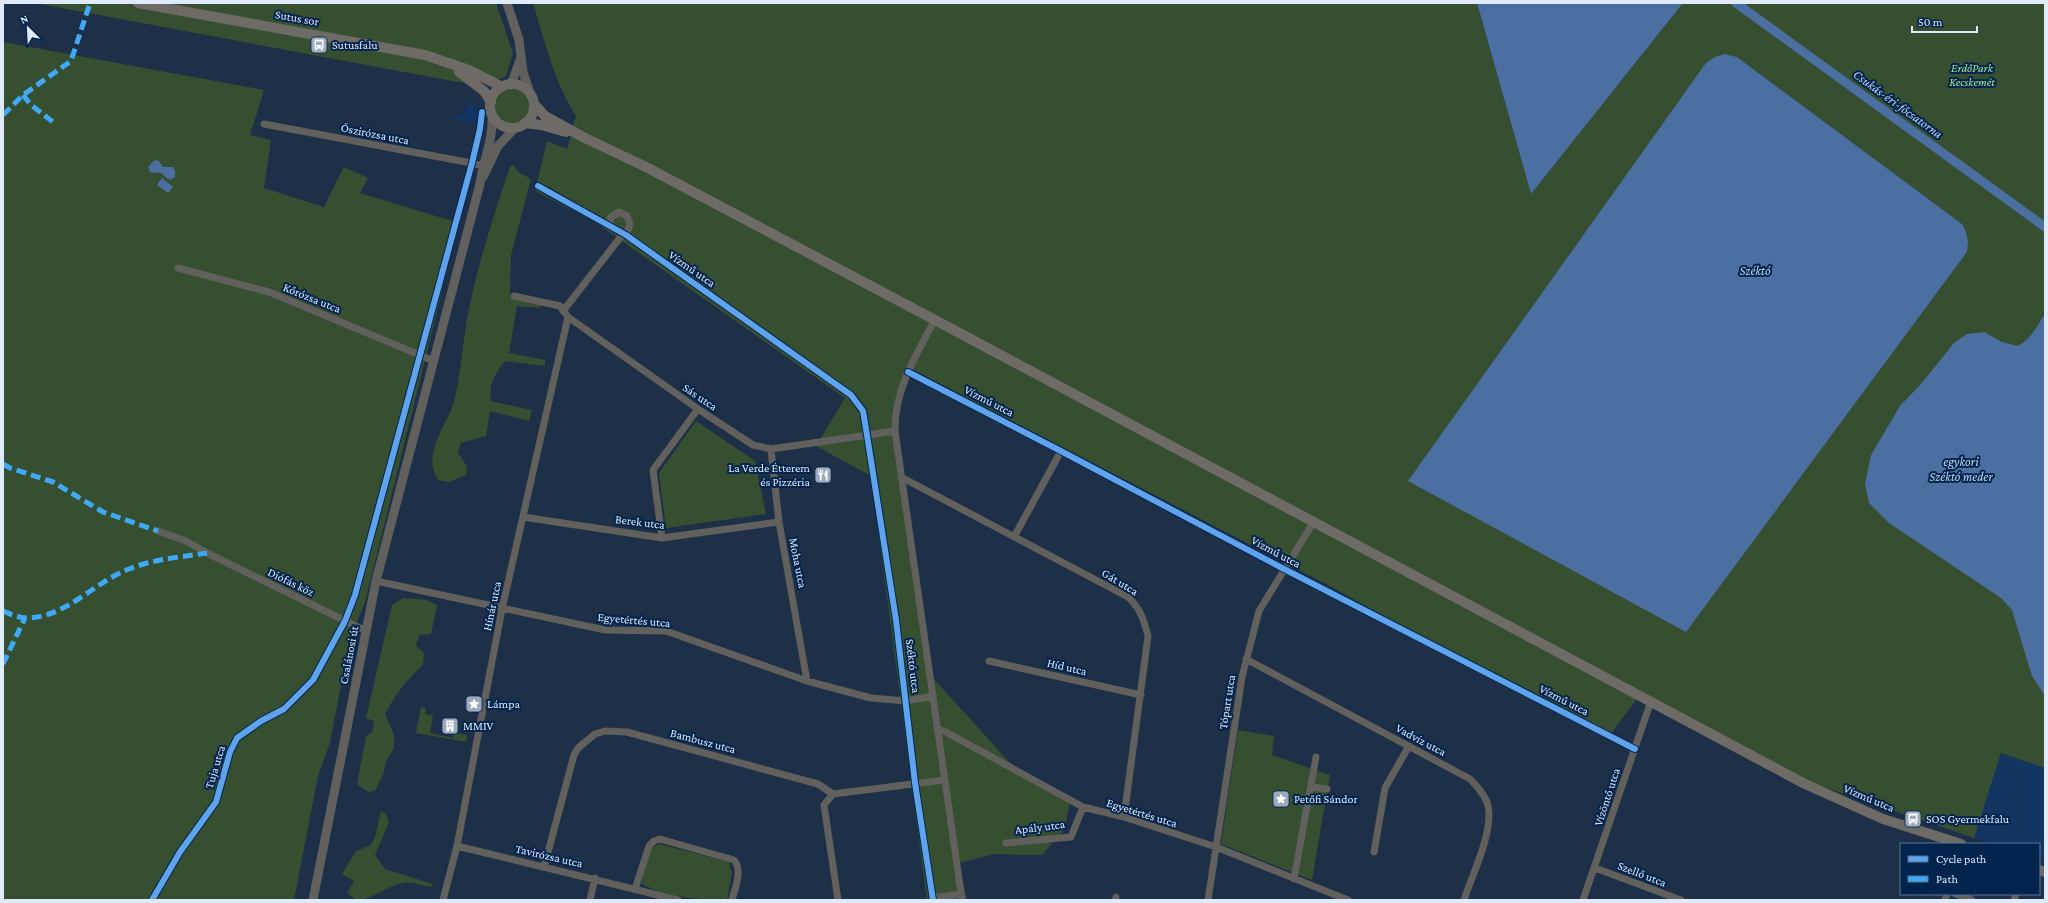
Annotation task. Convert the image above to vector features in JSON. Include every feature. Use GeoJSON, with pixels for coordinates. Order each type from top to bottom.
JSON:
{"type":"FeatureCollection","features":[{"type":"Feature","properties":{"kind":"main road","name":"Sutus sor"},"geometry":{"type":"LineString","coordinates":[[138,3],[406,51],[425,55],[449,65]]}},
{"type":"Feature","properties":{"kind":"main road"},"geometry":{"type":"LineString","coordinates":[[449,65],[469,70],[506,86],[520,86],[545,116],[583,137]]}},
{"type":"Feature","properties":{"kind":"main road"},"geometry":{"type":"LineString","coordinates":[[449,65],[473,81],[484,91],[491,102],[492,114],[501,125],[515,128],[525,123],[532,115],[532,100]]}},
{"type":"Feature","properties":{"kind":"main road"},"geometry":{"type":"LineString","coordinates":[[491,102],[495,93],[506,86]]}},
{"type":"Feature","properties":{"kind":"main road"},"geometry":{"type":"LineString","coordinates":[[525,123],[540,125],[583,137]]}},
{"type":"Feature","properties":{"kind":"main road","name":"Vízmű utca"},"geometry":{"type":"LineString","coordinates":[[583,137],[648,168],[935,320],[1804,784],[1883,819],[1958,843]]}},
{"type":"Feature","properties":{"kind":"street"},"geometry":{"type":"LineString","coordinates":[[507,3],[522,54],[523,72],[532,100]]}},
{"type":"Feature","properties":{"kind":"street"},"geometry":{"type":"LineString","coordinates":[[506,86],[522,54]]}},
{"type":"Feature","properties":{"kind":"street","name":"Tuja utca"},"geometry":{"type":"LineString","coordinates":[[152,900],[180,852],[216,802],[230,752],[237,738],[261,721],[290,705],[313,680],[345,620],[355,595],[472,163],[480,129],[482,112]]}},
{"type":"Feature","properties":{"kind":"street","name":"Csalánosi út"},"geometry":{"type":"LineString","coordinates":[[313,900],[376,581],[480,184],[482,165],[492,134],[492,114]]}},
{"type":"Feature","properties":{"kind":"street","name":"Őszirózsa utca"},"geometry":{"type":"LineString","coordinates":[[264,124],[482,165]]}},
{"type":"Feature","properties":{"kind":"street","name":"Csalánosi út"},"geometry":{"type":"LineString","coordinates":[[480,184],[498,146],[515,128]]}},
{"type":"Feature","properties":{"kind":"street","name":"Vízmű utca"},"geometry":{"type":"LineString","coordinates":[[538,186],[624,235],[851,395],[863,411],[867,435]]}},
{"type":"Feature","properties":{"kind":"street"},"geometry":{"type":"LineString","coordinates":[[563,311],[624,235],[630,224],[627,216],[619,212],[614,214],[610,218],[611,228]]}},
{"type":"Feature","properties":{"kind":"street","name":"Kőrózsa utca"},"geometry":{"type":"LineString","coordinates":[[178,268],[269,292],[434,361]]}},
{"type":"Feature","properties":{"kind":"street","name":"Sás utca"},"geometry":{"type":"LineString","coordinates":[[514,296],[560,306],[568,317],[698,409],[753,445],[771,449],[895,431]]}},
{"type":"Feature","properties":{"kind":"street","name":"Hínár utca"},"geometry":{"type":"LineString","coordinates":[[443,900],[457,846],[502,609],[568,317]]}},
{"type":"Feature","properties":{"kind":"street","name":"Széktó utca"},"geometry":{"type":"LineString","coordinates":[[935,320],[908,372],[896,407],[895,431],[961,897]]}},
{"type":"Feature","properties":{"kind":"street","name":"Vízmű utca"},"geometry":{"type":"LineString","coordinates":[[908,372],[1284,569],[1635,749]]}},
{"type":"Feature","properties":{"kind":"street"},"geometry":{"type":"LineString","coordinates":[[662,538],[653,470],[698,409]]}},
{"type":"Feature","properties":{"kind":"street","name":"Széktó utca"},"geometry":{"type":"LineString","coordinates":[[867,435],[894,606],[915,783],[933,899]]}},
{"type":"Feature","properties":{"kind":"street","name":"Moha utca"},"geometry":{"type":"LineString","coordinates":[[771,449],[779,522],[807,680]]}},
{"type":"Feature","properties":{"kind":"street"},"geometry":{"type":"LineString","coordinates":[[1014,537],[1061,451]]}},
{"type":"Feature","properties":{"kind":"street","name":"Gát utca"},"geometry":{"type":"LineString","coordinates":[[901,477],[1128,597],[1136,604],[1144,617],[1148,636],[1124,817]]}},
{"type":"Feature","properties":{"kind":"street","name":"Berek utca"},"geometry":{"type":"LineString","coordinates":[[523,517],[662,538],[779,522]]}},
{"type":"Feature","properties":{"kind":"street","name":"Tópart utca"},"geometry":{"type":"LineString","coordinates":[[1208,900],[1246,659],[1259,611],[1313,523]]}},
{"type":"Feature","properties":{"kind":"street","name":"Diófás köz"},"geometry":{"type":"LineString","coordinates":[[158,531],[186,541],[207,553],[366,631]]}},
{"type":"Feature","properties":{"kind":"street","name":"Egyetértés utca"},"geometry":{"type":"LineString","coordinates":[[376,581],[605,630],[666,631],[807,680],[871,698],[906,701],[933,696]]}},
{"type":"Feature","properties":{"kind":"street","name":"Vadvíz utca"},"geometry":{"type":"LineString","coordinates":[[1246,659],[1470,779],[1480,790],[1487,802],[1489,816],[1487,832],[1464,900]]}},
{"type":"Feature","properties":{"kind":"street","name":"Híd utca"},"geometry":{"type":"LineString","coordinates":[[989,661],[1141,695]]}},
{"type":"Feature","properties":{"kind":"street","name":"Vízöntő utca"},"geometry":{"type":"LineString","coordinates":[[1583,900],[1650,701]]}},
{"type":"Feature","properties":{"kind":"street","name":"Egyetértés utca"},"geometry":{"type":"LineString","coordinates":[[938,730],[944,731],[1083,807],[1124,817],[1216,847],[1338,898],[1348,900]]}},
{"type":"Feature","properties":{"kind":"street","name":"Bambusz utca"},"geometry":{"type":"LineString","coordinates":[[544,867],[574,756],[578,748],[585,741],[596,734],[605,731],[627,732],[756,766],[818,784],[833,794]]}},
{"type":"Feature","properties":{"kind":"street"},"geometry":{"type":"LineString","coordinates":[[1374,852],[1385,788],[1409,746]]}},
{"type":"Feature","properties":{"kind":"street"},"geometry":{"type":"LineString","coordinates":[[1294,879],[1316,757]]}},
{"type":"Feature","properties":{"kind":"street"},"geometry":{"type":"LineString","coordinates":[[838,900],[824,805],[833,794],[945,780]]}},
{"type":"Feature","properties":{"kind":"street"},"geometry":{"type":"LineString","coordinates":[[1311,787],[1327,789]]}},
{"type":"Feature","properties":{"kind":"street","name":"Apály utca"},"geometry":{"type":"LineString","coordinates":[[1006,843],[1071,837],[1083,807]]}},
{"type":"Feature","properties":{"kind":"street"},"geometry":{"type":"LineString","coordinates":[[635,889],[649,846],[654,841],[660,839],[734,860],[738,871],[732,900]]}},
{"type":"Feature","properties":{"kind":"street","name":"Tavirózsa utca"},"geometry":{"type":"LineString","coordinates":[[457,846],[595,878],[678,900]]}},
{"type":"Feature","properties":{"kind":"street","name":"Szellő utca"},"geometry":{"type":"LineString","coordinates":[[1595,868],[1681,900]]}},
{"type":"Feature","properties":{"kind":"street"},"geometry":{"type":"LineString","coordinates":[[590,900],[595,878]]}},
{"type":"Feature","properties":{"kind":"street"},"geometry":{"type":"LineString","coordinates":[[1959,895],[1972,900]]}},
{"type":"Feature","properties":{"kind":"street"},"geometry":{"type":"LineString","coordinates":[[933,899],[961,897]]}},
{"type":"Feature","properties":{"kind":"shaded area"},"geometry":{"type":"Polygon","coordinates":[[[465,104],[475,105],[478,113],[475,124],[455,119],[457,114],[464,115],[465,104]]]}},
{"type":"Feature","properties":{"kind":"shaded area"},"geometry":{"type":"Polygon","coordinates":[[[2001,753],[2045,768],[2045,860],[2040,858],[2040,843],[1991,843],[1974,838],[2001,753]]]}},
{"type":"Feature","properties":{"kind":"green space"},"geometry":{"type":"Polygon","coordinates":[[[35,3],[496,3],[513,53],[506,76],[495,81],[463,69],[463,83],[35,3]]]}},
{"type":"Feature","properties":{"kind":"green space","name":"ErdőPark Kecskemét"},"geometry":{"type":"Polygon","coordinates":[[[533,3],[1477,3],[1531,194],[1683,3],[2045,3],[2045,768],[2001,753],[1974,838],[1812,783],[1642,692],[1607,739],[1324,583],[912,369],[900,404],[897,428],[933,678],[1010,763],[1070,800],[1065,829],[1042,855],[995,854],[959,863],[967,900],[927,900],[871,476],[816,446],[845,398],[595,222],[535,191],[547,141],[567,149],[576,116],[568,103],[556,75],[533,3]],[[1725,54],[1685,632],[1967,252],[1968,248],[1967,234],[1962,224],[1737,57],[1725,54]]]}},
{"type":"Feature","properties":{"kind":"green space"},"geometry":{"type":"Polygon","coordinates":[[[3,42],[264,90],[250,135],[271,140],[264,188],[324,207],[344,167],[368,178],[360,193],[459,223],[365,602],[353,632],[355,634],[348,648],[330,743],[318,776],[294,900],[3,900],[3,42]]]}},
{"type":"Feature","properties":{"kind":"green space"},"geometry":{"type":"Polygon","coordinates":[[[512,89],[524,94],[529,106],[524,118],[512,123],[500,118],[495,106],[500,94],[512,89]]]}},
{"type":"Feature","properties":{"kind":"green space"},"geometry":{"type":"Polygon","coordinates":[[[514,165],[518,172],[531,179],[511,255],[510,297],[541,304],[540,308],[517,306],[509,353],[545,360],[545,366],[505,361],[493,380],[491,401],[532,410],[529,421],[490,411],[486,436],[461,443],[458,452],[467,467],[466,475],[449,482],[438,480],[432,465],[432,458],[440,433],[455,398],[468,313],[487,239],[510,167],[514,165]]]}},
{"type":"Feature","properties":{"kind":"green space"},"geometry":{"type":"Polygon","coordinates":[[[696,421],[755,461],[766,514],[666,528],[659,473],[696,421]]]}},
{"type":"Feature","properties":{"kind":"green space"},"geometry":{"type":"Polygon","coordinates":[[[403,598],[427,600],[437,605],[431,634],[419,635],[416,646],[424,653],[423,665],[402,687],[385,714],[394,735],[394,748],[386,761],[384,772],[375,791],[368,792],[357,784],[366,736],[372,732],[374,721],[366,718],[392,605],[403,598]]]}},
{"type":"Feature","properties":{"kind":"green space"},"geometry":{"type":"Polygon","coordinates":[[[421,707],[426,708],[425,714],[433,716],[430,733],[453,738],[454,733],[467,735],[466,742],[416,733],[421,707]]]}},
{"type":"Feature","properties":{"kind":"green space"},"geometry":{"type":"Polygon","coordinates":[[[1238,730],[1274,736],[1272,755],[1330,775],[1312,880],[1221,844],[1238,730]]]}},
{"type":"Feature","properties":{"kind":"green space"},"geometry":{"type":"Polygon","coordinates":[[[381,811],[385,813],[389,822],[375,855],[385,869],[433,884],[431,887],[413,883],[403,883],[368,898],[356,900],[347,893],[354,881],[342,874],[356,851],[371,845],[375,837],[381,811]]]}},
{"type":"Feature","properties":{"kind":"green space"},"geometry":{"type":"Polygon","coordinates":[[[659,844],[729,862],[732,873],[727,900],[672,895],[641,884],[650,849],[659,844]]]}},
{"type":"Feature","properties":{"kind":"water"},"geometry":{"type":"Polygon","coordinates":[[[1477,3],[1683,3],[1531,194],[1477,3]]]}},
{"type":"Feature","properties":{"kind":"water","name":"Széktó"},"geometry":{"type":"Polygon","coordinates":[[[1725,54],[1737,57],[1962,224],[1967,234],[1968,244],[1967,252],[1686,632],[1408,481],[1706,63],[1715,57],[1725,54]]]}},
{"type":"Feature","properties":{"kind":"water"},"geometry":{"type":"Polygon","coordinates":[[[155,160],[159,161],[163,167],[173,167],[175,177],[169,179],[161,173],[150,172],[148,167],[155,160]]]}},
{"type":"Feature","properties":{"kind":"water"},"geometry":{"type":"Polygon","coordinates":[[[162,178],[173,187],[168,193],[157,185],[162,178]]]}},
{"type":"Feature","properties":{"kind":"water","name":"egykori Széktó meder"},"geometry":{"type":"Polygon","coordinates":[[[2045,314],[2045,696],[2032,676],[2012,610],[2001,598],[1889,523],[1869,503],[1865,484],[1871,455],[1900,406],[1921,384],[1954,343],[1967,334],[1984,332],[2002,342],[2018,346],[2030,336],[2045,314]]]}},
{"type":"Feature","properties":{"kind":"waterway","name":"Csukás-éri-főcsatorna"},"geometry":{"type":"LineString","coordinates":[[1736,3],[2045,227]]}},
{"type":"Feature","properties":{"kind":"marked path"},"geometry":{"type":"LineString","coordinates":[[3,115],[23,95],[71,61],[90,3]]}},
{"type":"Feature","properties":{"kind":"marked path"},"geometry":{"type":"LineString","coordinates":[[23,95],[31,105],[53,122]]}},
{"type":"Feature","properties":{"kind":"marked path"},"geometry":{"type":"LineString","coordinates":[[3,464],[10,468],[53,482],[103,512],[158,531]]}},
{"type":"Feature","properties":{"kind":"marked path"},"geometry":{"type":"LineString","coordinates":[[3,611],[23,618],[40,616],[67,606],[104,582],[129,569],[177,557],[207,553]]}},
{"type":"Feature","properties":{"kind":"marked path"},"geometry":{"type":"LineString","coordinates":[[3,664],[25,618]]}},
{"type":"Feature","properties":{"kind":"cycle path"},"geometry":{"type":"LineString","coordinates":[[152,900],[180,852],[216,802],[230,752],[237,738],[261,721],[284,709],[313,680],[345,621],[355,595],[472,163],[480,129],[482,112]]}},
{"type":"Feature","properties":{"kind":"cycle path"},"geometry":{"type":"LineString","coordinates":[[538,186],[626,235],[851,395],[863,411],[896,620],[915,783],[933,900]]}},
{"type":"Feature","properties":{"kind":"cycle path"},"geometry":{"type":"LineString","coordinates":[[908,372],[1284,569],[1635,749]]}},
{"type":"Feature","properties":{"kind":"place","name":"Sutusfalu"},"geometry":{"type":"Point","coordinates":[319,45]}},
{"type":"Feature","properties":{"kind":"place","name":"La Verde Étterem és Pizzéria"},"geometry":{"type":"Point","coordinates":[823,475]}},
{"type":"Feature","properties":{"kind":"place","name":"Lámpa"},"geometry":{"type":"Point","coordinates":[474,704]}},
{"type":"Feature","properties":{"kind":"place","name":"MMIV"},"geometry":{"type":"Point","coordinates":[450,726]}},
{"type":"Feature","properties":{"kind":"place","name":"Petőfi Sándor"},"geometry":{"type":"Point","coordinates":[1281,799]}},
{"type":"Feature","properties":{"kind":"place","name":"SOS Gyermekfalu"},"geometry":{"type":"Point","coordinates":[1913,819]}}]}
